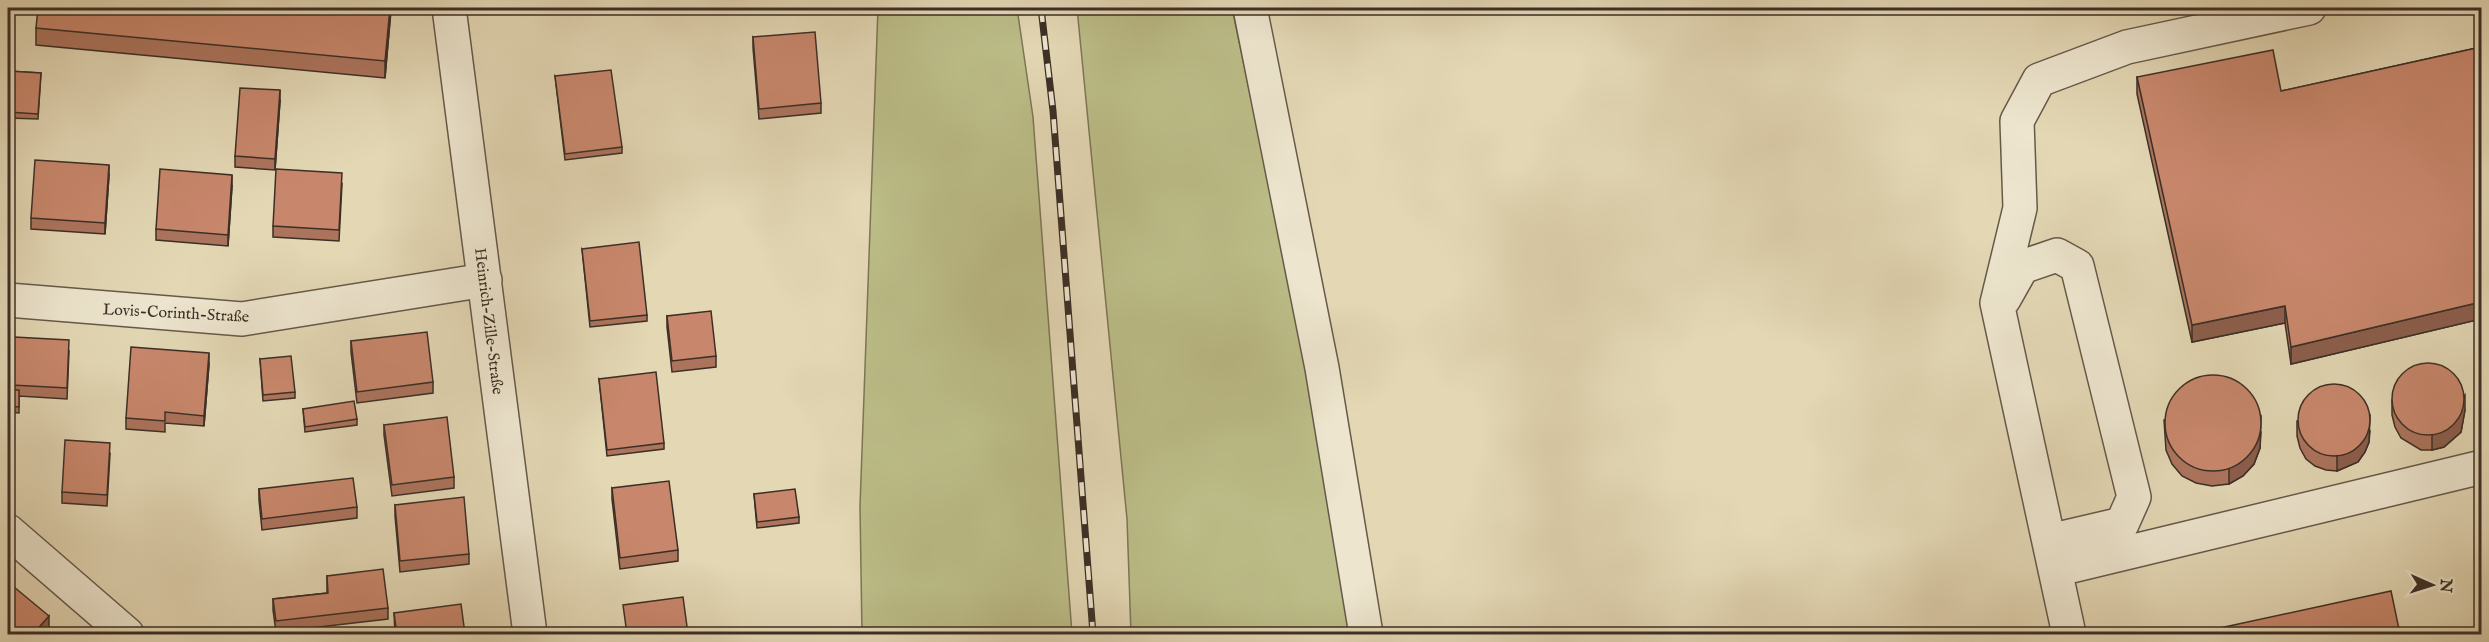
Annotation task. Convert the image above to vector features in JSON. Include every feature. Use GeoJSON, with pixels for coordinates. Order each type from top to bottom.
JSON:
{"type":"FeatureCollection","features":[{"type":"Feature","properties":{"kind":"street","name":"Heinrich-Zille-Straße"},"geometry":{"type":"LineString","coordinates":[[449,8],[530,634]]}},
{"type":"Feature","properties":{"kind":"street"},"geometry":{"type":"LineString","coordinates":[[1250,8],[1322,368],[1366,634]]}},
{"type":"Feature","properties":{"kind":"street"},"geometry":{"type":"LineString","coordinates":[[2068,634],[1997,303],[2020,208],[2017,122],[2039,80],[2127,47],[2277,11],[2309,8]]}},
{"type":"Feature","properties":{"kind":"street"},"geometry":{"type":"LineString","coordinates":[[1997,303],[2003,300],[2022,267],[2057,255],[2078,266],[2134,497],[2122,524],[2052,556]]}},
{"type":"Feature","properties":{"kind":"street","name":"Lovis-Corinth-Straße"},"geometry":{"type":"LineString","coordinates":[[8,300],[242,320],[485,280]]}},
{"type":"Feature","properties":{"kind":"street"},"geometry":{"type":"LineString","coordinates":[[2052,556],[2481,467]]}},
{"type":"Feature","properties":{"kind":"street"},"geometry":{"type":"LineString","coordinates":[[8,531],[127,634]]}},
{"type":"Feature","properties":{"kind":"green space"},"geometry":{"type":"Polygon","coordinates":[[[878,8],[1017,8],[1033,117],[1072,634],[862,634],[860,506],[878,8]]]}},
{"type":"Feature","properties":{"kind":"green space"},"geometry":{"type":"Polygon","coordinates":[[[1077,8],[1232,8],[1313,393],[1350,634],[1131,634],[1127,519],[1077,8]]]}},
{"type":"Feature","properties":{"kind":"building"},"geometry":{"type":"Polygon","coordinates":[[[38,8],[390,8],[385,61],[36,28],[38,8]]]}},
{"type":"Feature","properties":{"kind":"building"},"geometry":{"type":"Polygon","coordinates":[[[815,32],[821,103],[759,109],[753,37],[815,32]]]}},
{"type":"Feature","properties":{"kind":"building"},"geometry":{"type":"Polygon","coordinates":[[[2481,47],[2481,302],[2291,347],[2285,306],[2192,325],[2137,77],[2273,50],[2281,91],[2481,47]]]}},
{"type":"Feature","properties":{"kind":"building"},"geometry":{"type":"Polygon","coordinates":[[[611,70],[622,147],[565,154],[555,76],[611,70]]]}},
{"type":"Feature","properties":{"kind":"building"},"geometry":{"type":"Polygon","coordinates":[[[8,71],[41,73],[38,114],[8,112],[8,71]]]}},
{"type":"Feature","properties":{"kind":"building"},"geometry":{"type":"Polygon","coordinates":[[[240,88],[280,90],[275,159],[235,156],[240,88]]]}},
{"type":"Feature","properties":{"kind":"building"},"geometry":{"type":"Polygon","coordinates":[[[35,160],[109,165],[105,223],[31,218],[35,160]]]}},
{"type":"Feature","properties":{"kind":"building"},"geometry":{"type":"Polygon","coordinates":[[[160,169],[232,175],[228,235],[156,229],[160,169]]]}},
{"type":"Feature","properties":{"kind":"building"},"geometry":{"type":"Polygon","coordinates":[[[276,169],[342,173],[339,230],[273,226],[276,169]]]}},
{"type":"Feature","properties":{"kind":"building"},"geometry":{"type":"Polygon","coordinates":[[[639,242],[647,315],[590,321],[582,249],[639,242]]]}},
{"type":"Feature","properties":{"kind":"building"},"geometry":{"type":"Polygon","coordinates":[[[711,311],[716,356],[672,361],[667,316],[711,311]]]}},
{"type":"Feature","properties":{"kind":"building"},"geometry":{"type":"Polygon","coordinates":[[[427,332],[433,382],[357,392],[351,341],[427,332]]]}},
{"type":"Feature","properties":{"kind":"building"},"geometry":{"type":"Polygon","coordinates":[[[14,337],[69,340],[67,388],[12,385],[14,337]]]}},
{"type":"Feature","properties":{"kind":"building"},"geometry":{"type":"Polygon","coordinates":[[[131,347],[209,353],[204,416],[165,412],[165,421],[126,418],[131,347]]]}},
{"type":"Feature","properties":{"kind":"building"},"geometry":{"type":"Polygon","coordinates":[[[8,355],[13,355],[12,390],[19,390],[19,407],[8,406],[8,355]]]}},
{"type":"Feature","properties":{"kind":"building"},"geometry":{"type":"Polygon","coordinates":[[[291,356],[295,392],[263,395],[260,359],[291,356]]]}},
{"type":"Feature","properties":{"kind":"building"},"geometry":{"type":"Polygon","coordinates":[[[2428,363],[2448,369],[2458,379],[2464,399],[2458,419],[2448,429],[2428,435],[2408,429],[2398,419],[2392,399],[2398,379],[2408,369],[2428,363]]]}},
{"type":"Feature","properties":{"kind":"building"},"geometry":{"type":"Polygon","coordinates":[[[656,372],[664,443],[607,450],[599,379],[656,372]]]}},
{"type":"Feature","properties":{"kind":"building"},"geometry":{"type":"Polygon","coordinates":[[[2213,375],[2231,378],[2247,389],[2258,405],[2261,423],[2258,441],[2247,457],[2231,468],[2213,471],[2195,468],[2179,457],[2168,441],[2165,423],[2168,405],[2179,389],[2195,378],[2213,375]]]}},
{"type":"Feature","properties":{"kind":"building"},"geometry":{"type":"Polygon","coordinates":[[[2334,384],[2354,390],[2364,400],[2370,420],[2364,440],[2354,450],[2334,456],[2314,450],[2304,440],[2298,420],[2304,400],[2314,390],[2334,384]]]}},
{"type":"Feature","properties":{"kind":"building"},"geometry":{"type":"Polygon","coordinates":[[[354,401],[357,419],[305,427],[303,409],[354,401]]]}},
{"type":"Feature","properties":{"kind":"building"},"geometry":{"type":"Polygon","coordinates":[[[447,417],[454,477],[392,485],[384,425],[447,417]]]}},
{"type":"Feature","properties":{"kind":"building"},"geometry":{"type":"Polygon","coordinates":[[[65,440],[110,443],[107,495],[62,492],[65,440]]]}},
{"type":"Feature","properties":{"kind":"building"},"geometry":{"type":"Polygon","coordinates":[[[353,478],[357,507],[262,519],[259,489],[353,478]]]}},
{"type":"Feature","properties":{"kind":"building"},"geometry":{"type":"Polygon","coordinates":[[[669,481],[678,550],[620,558],[612,488],[669,481]]]}},
{"type":"Feature","properties":{"kind":"building"},"geometry":{"type":"Polygon","coordinates":[[[795,489],[799,517],[757,522],[754,494],[795,489]]]}},
{"type":"Feature","properties":{"kind":"building"},"geometry":{"type":"Polygon","coordinates":[[[464,497],[469,554],[400,561],[395,505],[464,497]]]}},
{"type":"Feature","properties":{"kind":"building"},"geometry":{"type":"Polygon","coordinates":[[[383,569],[388,608],[276,621],[273,599],[328,593],[327,576],[383,569]]]}},
{"type":"Feature","properties":{"kind":"building"},"geometry":{"type":"Polygon","coordinates":[[[8,582],[49,616],[33,634],[8,634],[8,582]]]}},
{"type":"Feature","properties":{"kind":"building"},"geometry":{"type":"Polygon","coordinates":[[[2391,591],[2400,634],[2192,634],[2391,591]]]}},
{"type":"Feature","properties":{"kind":"building"},"geometry":{"type":"Polygon","coordinates":[[[683,597],[688,634],[627,634],[623,605],[683,597]]]}},
{"type":"Feature","properties":{"kind":"building"},"geometry":{"type":"Polygon","coordinates":[[[461,604],[465,634],[397,634],[394,613],[461,604]]]}},
{"type":"Feature","properties":{"kind":"building"},"geometry":{"type":"Polygon","coordinates":[[[2481,629],[2481,634],[2455,634],[2481,629]]]}},
{"type":"Feature","properties":{"kind":"railway"},"geometry":{"type":"LineString","coordinates":[[1041,8],[1053,111],[1093,634]]}}]}
